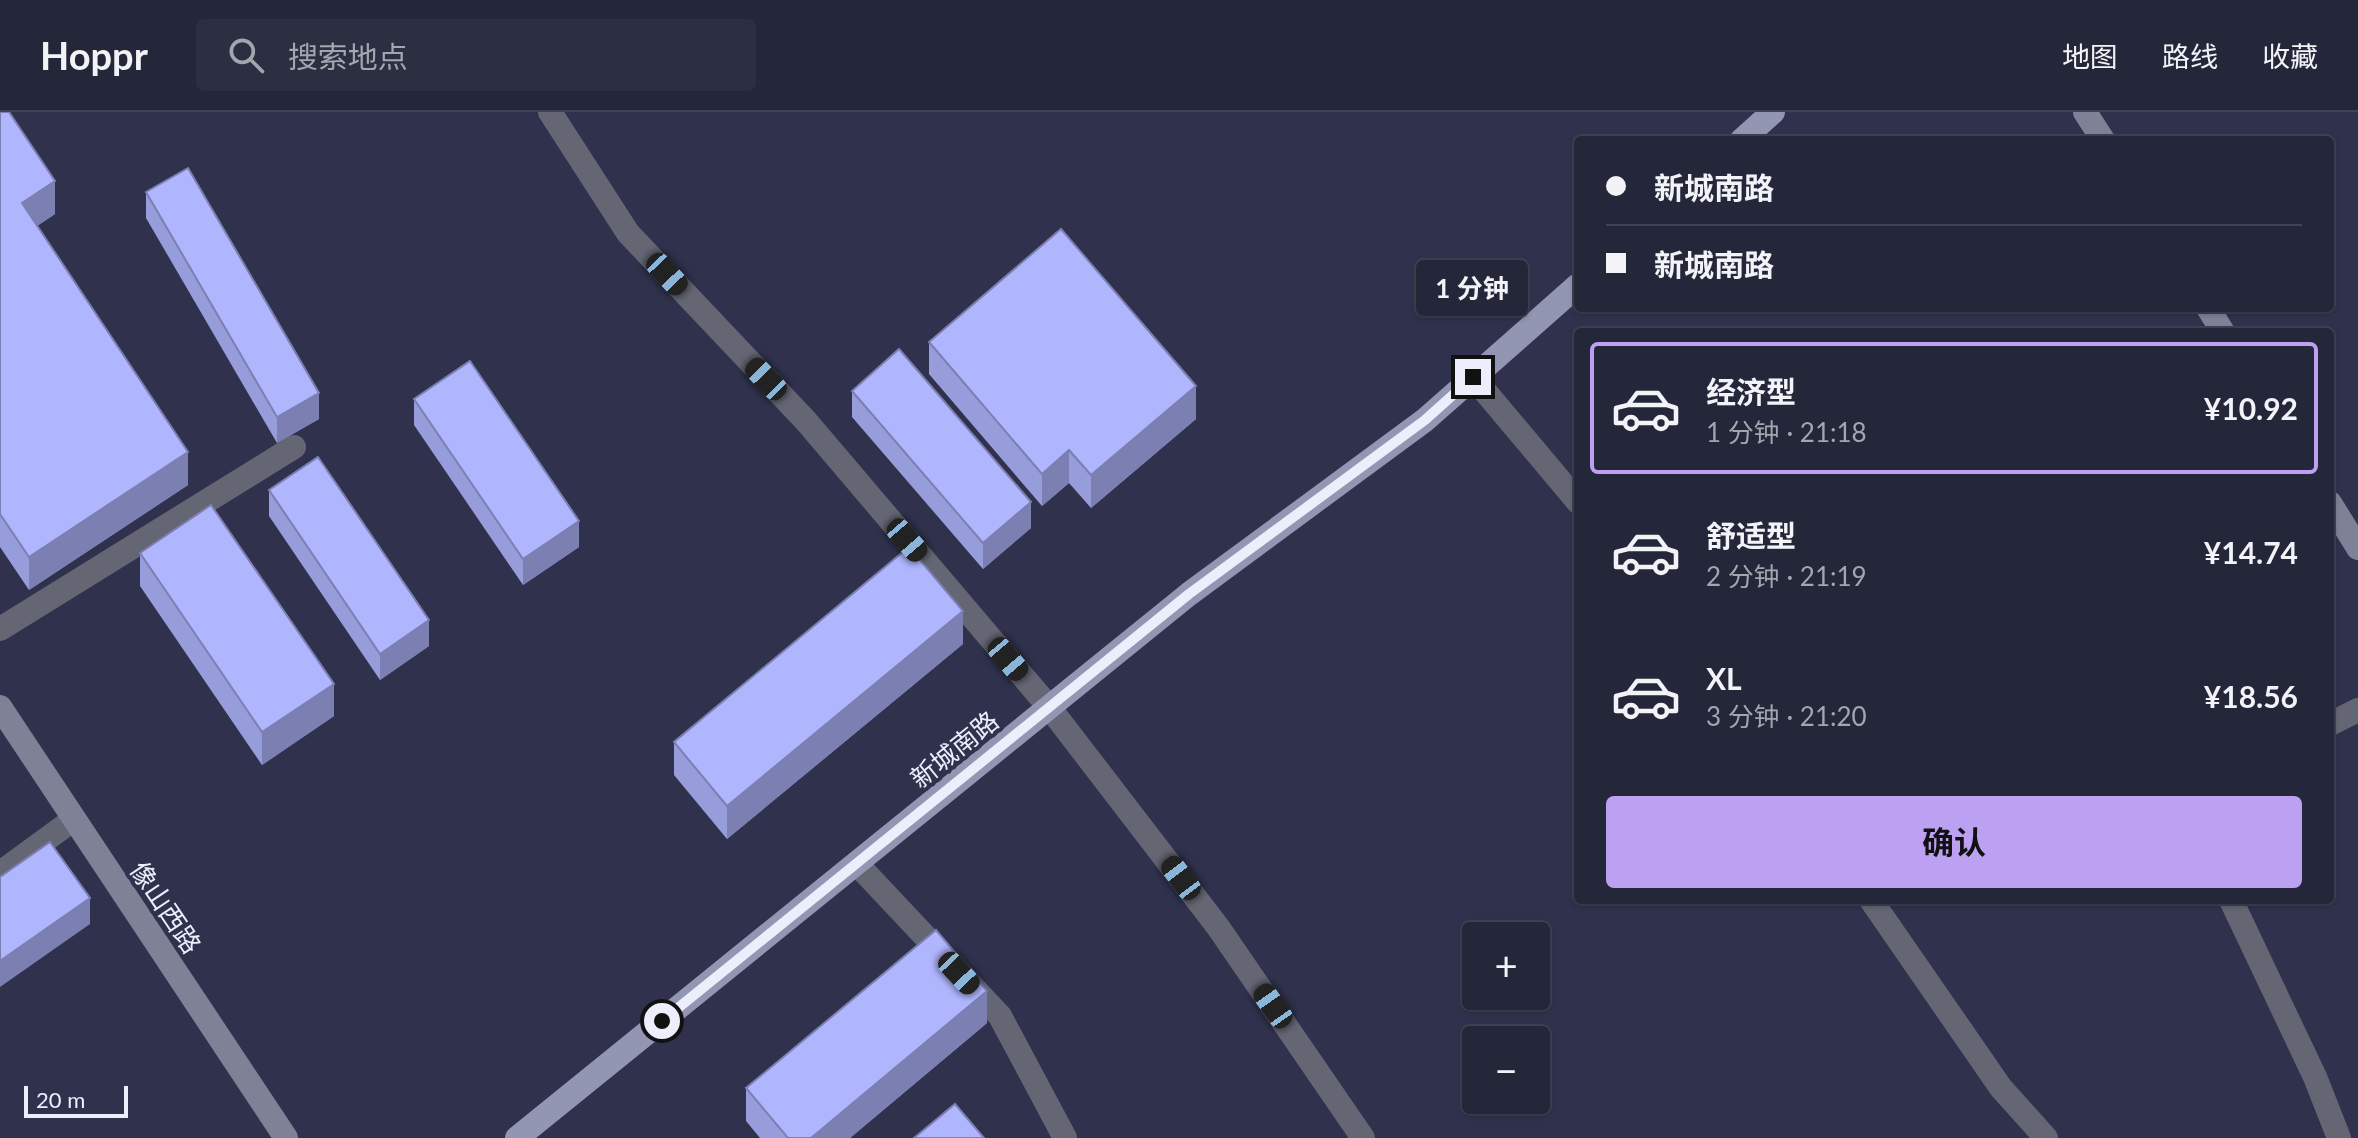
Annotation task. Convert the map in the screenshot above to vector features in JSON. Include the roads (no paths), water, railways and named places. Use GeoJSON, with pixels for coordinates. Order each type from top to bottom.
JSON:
{"type":"FeatureCollection","features":[{"type":"Feature","properties":{"kind":"main road"},"geometry":{"type":"LineString","coordinates":[[1746,136],[1773,112]]}},
{"type":"Feature","properties":{"kind":"main road"},"geometry":{"type":"LineString","coordinates":[[2085,112],[2100,136]]}},
{"type":"Feature","properties":{"kind":"main road","name":"新城南路"},"geometry":{"type":"LineString","coordinates":[[517,1138],[1189,594],[1425,420],[1574,289]]}},
{"type":"Feature","properties":{"kind":"main road"},"geometry":{"type":"LineString","coordinates":[[2334,509],[2358,548]]}},
{"type":"Feature","properties":{"kind":"main road","name":"像山西路"},"geometry":{"type":"LineString","coordinates":[[0,707],[286,1138]]}},
{"type":"Feature","properties":{"kind":"street"},"geometry":{"type":"LineString","coordinates":[[550,112],[628,233],[806,421],[1049,707],[1218,927],[1363,1138]]}},
{"type":"Feature","properties":{"kind":"street"},"geometry":{"type":"LineString","coordinates":[[1473,377],[1574,497]]}},
{"type":"Feature","properties":{"kind":"street"},"geometry":{"type":"LineString","coordinates":[[0,629],[294,447]]}},
{"type":"Feature","properties":{"kind":"street"},"geometry":{"type":"LineString","coordinates":[[2334,722],[2358,710]]}},
{"type":"Feature","properties":{"kind":"street"},"geometry":{"type":"LineString","coordinates":[[0,873],[74,819]]}},
{"type":"Feature","properties":{"kind":"street"},"geometry":{"type":"LineString","coordinates":[[857,864],[1000,1016],[1065,1138]]}},
{"type":"Feature","properties":{"kind":"street"},"geometry":{"type":"LineString","coordinates":[[1874,904],[2001,1088],[2046,1138]]}},
{"type":"Feature","properties":{"kind":"street"},"geometry":{"type":"LineString","coordinates":[[2233,904],[2315,1077],[2339,1138]]}}]}
